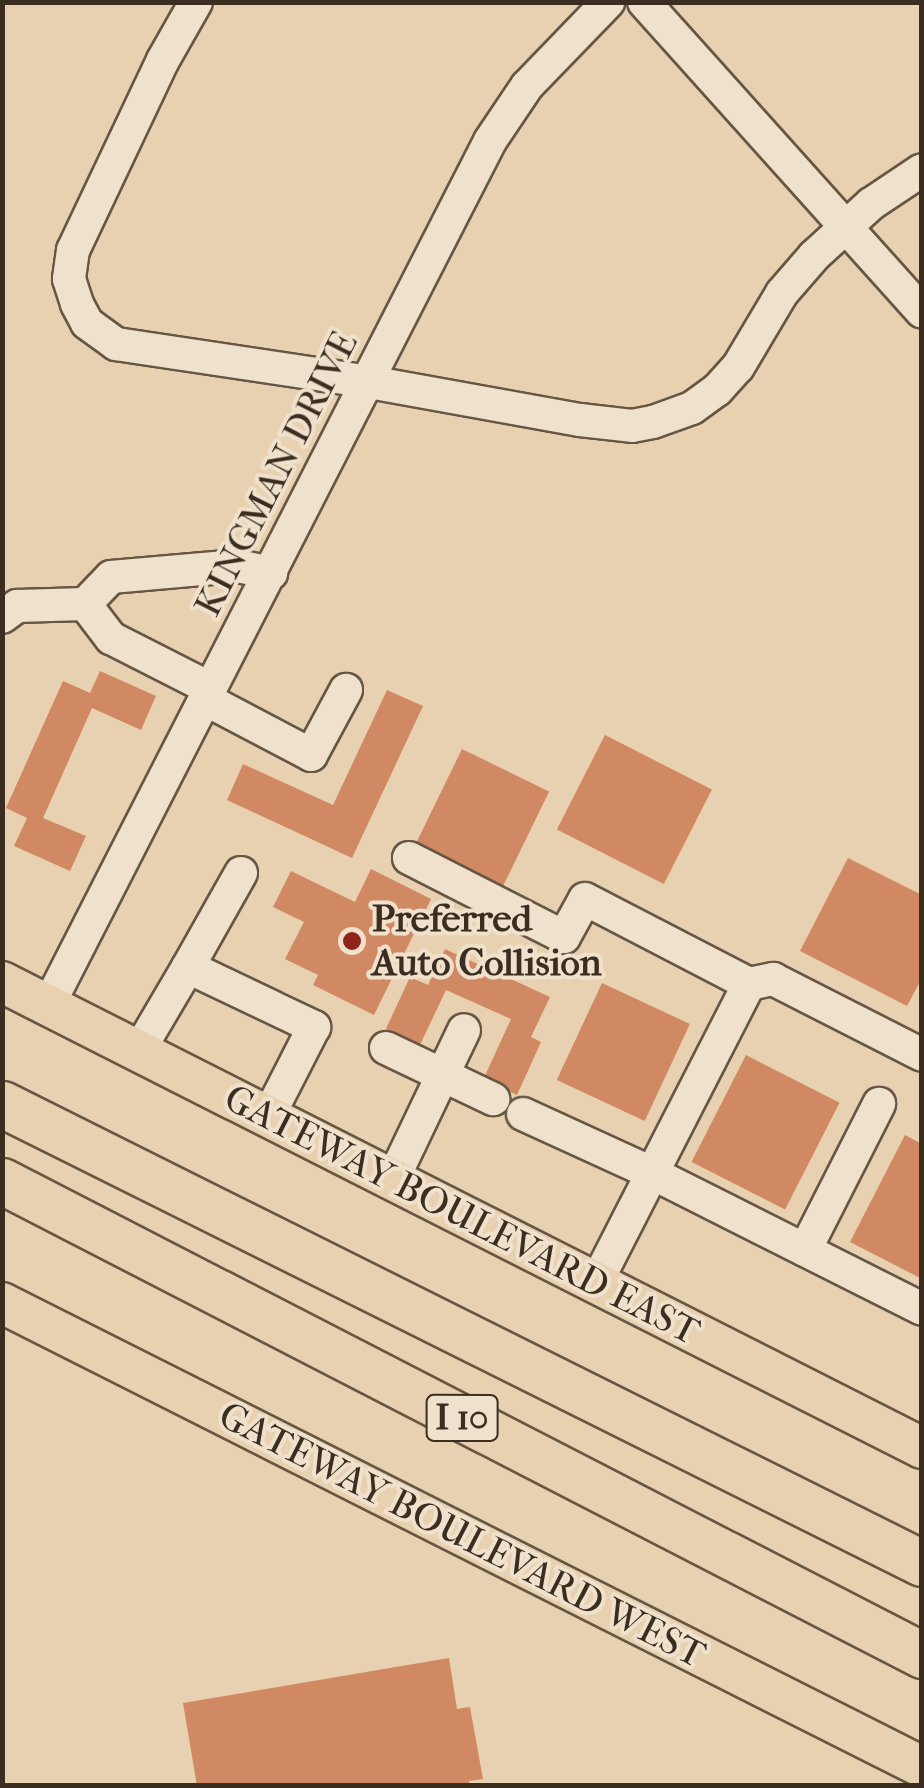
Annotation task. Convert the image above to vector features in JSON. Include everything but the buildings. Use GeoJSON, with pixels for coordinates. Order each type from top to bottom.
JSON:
{"type":"FeatureCollection","features":[{"type":"Feature","properties":{"kind":"highway"},"geometry":{"type":"LineString","coordinates":[[2,1096],[45,1126]]}},
{"type":"Feature","properties":{"kind":"highway","name":"I 10"},"geometry":{"type":"LineString","coordinates":[[2,1104],[922,1563]]}},
{"type":"Feature","properties":{"kind":"highway","name":"I 10"},"geometry":{"type":"LineString","coordinates":[[2,1181],[922,1655]]}},
{"type":"Feature","properties":{"kind":"main road","name":"GATEWAY BOULEVARD EAST"},"geometry":{"type":"LineString","coordinates":[[2,982],[922,1448]]}},
{"type":"Feature","properties":{"kind":"main road","name":"GATEWAY BOULEVARD WEST"},"geometry":{"type":"LineString","coordinates":[[2,1303],[922,1766]]}},
{"type":"Feature","properties":{"kind":"street"},"geometry":{"type":"LineString","coordinates":[[196,2],[73,250],[69,279],[87,324],[116,344],[369,382],[580,420],[632,426],[653,422],[692,408],[717,390],[738,367],[782,294],[845,228],[922,170]]}},
{"type":"Feature","properties":{"kind":"street","name":"KINGMAN DRIVE"},"geometry":{"type":"LineString","coordinates":[[48,1006],[490,141],[527,86],[608,2]]}},
{"type":"Feature","properties":{"kind":"street"},"geometry":{"type":"LineString","coordinates":[[644,2],[922,312]]}},
{"type":"Feature","properties":{"kind":"street"},"geometry":{"type":"LineString","coordinates":[[2,617],[17,606],[85,604],[111,577],[238,566],[271,573]]}},
{"type":"Feature","properties":{"kind":"street"},"geometry":{"type":"LineString","coordinates":[[85,604],[111,638],[312,755],[346,690]]}},
{"type":"Feature","properties":{"kind":"street"},"geometry":{"type":"LineString","coordinates":[[409,858],[564,937],[585,899],[749,984],[773,979],[922,1055]]}},
{"type":"Feature","properties":{"kind":"street"},"geometry":{"type":"LineString","coordinates":[[138,1052],[241,873]]}},
{"type":"Feature","properties":{"kind":"street"},"geometry":{"type":"LineString","coordinates":[[188,967],[314,1028],[268,1117]]}},
{"type":"Feature","properties":{"kind":"street"},"geometry":{"type":"LineString","coordinates":[[596,1283],[749,984]]}},
{"type":"Feature","properties":{"kind":"street"},"geometry":{"type":"LineString","coordinates":[[392,1181],[464,1030]]}},
{"type":"Feature","properties":{"kind":"street"},"geometry":{"type":"LineString","coordinates":[[386,1048],[494,1099]]}},
{"type":"Feature","properties":{"kind":"street"},"geometry":{"type":"LineString","coordinates":[[805,1250],[879,1104]]}},
{"type":"Feature","properties":{"kind":"street"},"geometry":{"type":"LineString","coordinates":[[523,1114],[652,1173],[922,1310]]}},
{"type":"Feature","properties":{"kind":"place","name":"Preferred Auto Collision"},"geometry":{"type":"Point","coordinates":[352,941]}}]}
